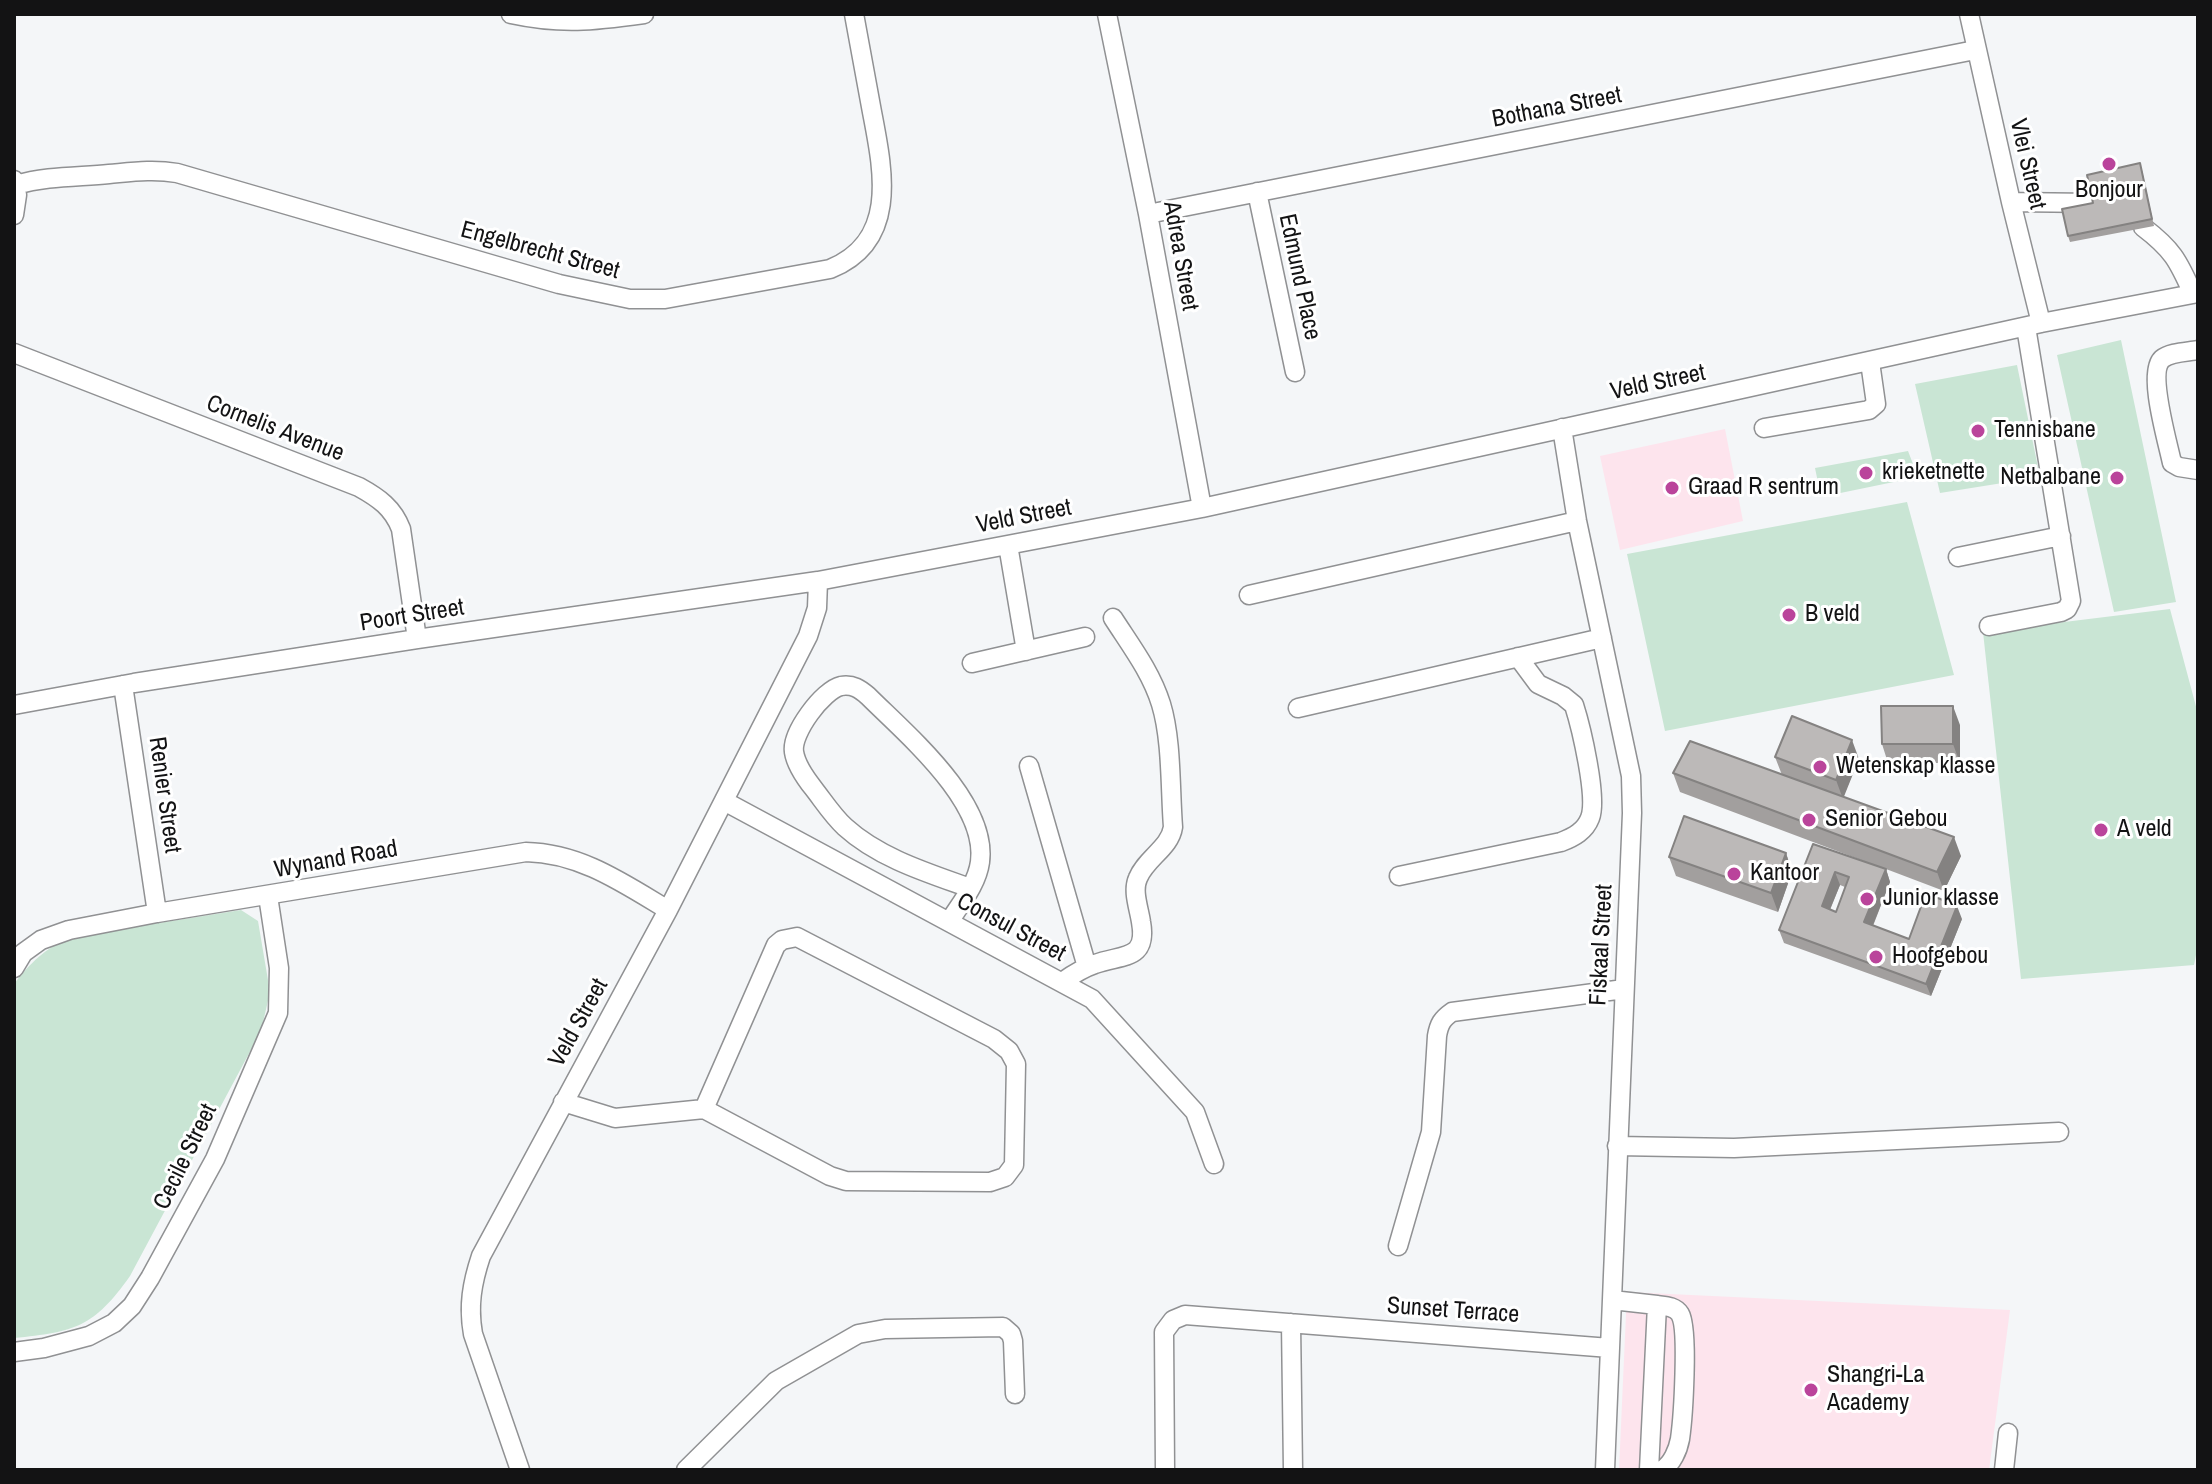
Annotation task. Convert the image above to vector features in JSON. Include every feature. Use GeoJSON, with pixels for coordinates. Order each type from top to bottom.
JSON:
{"type":"FeatureCollection","features":[{"type":"Feature","properties":{"kind":"street"},"geometry":{"type":"LineString","coordinates":[[511,14],[547,22],[590,22],[644,14]]}},
{"type":"Feature","properties":{"kind":"street","name":"Engelbrecht Street"},"geometry":{"type":"LineString","coordinates":[[15,182],[134,171],[177,173],[559,284],[630,299],[665,299],[830,269],[850,259],[865,244],[878,217],[882,199],[882,166],[854,14]]}},
{"type":"Feature","properties":{"kind":"street","name":"Adrea Street"},"geometry":{"type":"LineString","coordinates":[[1107,14],[1148,214],[1202,508]]}},
{"type":"Feature","properties":{"kind":"street","name":"Vlei Street"},"geometry":{"type":"LineString","coordinates":[[1969,14],[2011,202],[2034,325],[2071,601],[2067,609],[2061,612],[1989,626]]}},
{"type":"Feature","properties":{"kind":"street","name":"Bothana Street"},"geometry":{"type":"LineString","coordinates":[[1148,214],[1975,50]]}},
{"type":"Feature","properties":{"kind":"street"},"geometry":{"type":"LineString","coordinates":[[14,215],[15,182]]}},
{"type":"Feature","properties":{"kind":"street","name":"Edmund Place"},"geometry":{"type":"LineString","coordinates":[[1257,192],[1295,372]]}},
{"type":"Feature","properties":{"kind":"street"},"geometry":{"type":"LineString","coordinates":[[2011,202],[2094,203]]}},
{"type":"Feature","properties":{"kind":"street"},"geometry":{"type":"LineString","coordinates":[[2143,227],[2168,247],[2195,293]]}},
{"type":"Feature","properties":{"kind":"street","name":"Veld Street"},"geometry":{"type":"LineString","coordinates":[[520,1470],[473,1334],[471,1294],[481,1256],[668,910],[808,636],[817,608],[818,581],[1202,508],[2034,325],[2195,293]]}},
{"type":"Feature","properties":{"kind":"street"},"geometry":{"type":"LineString","coordinates":[[2198,350],[2162,359],[2156,372],[2156,386],[2172,463],[2198,470]]}},
{"type":"Feature","properties":{"kind":"street","name":"Cornelis Avenue"},"geometry":{"type":"LineString","coordinates":[[14,353],[359,487],[381,500],[397,518],[401,529],[417,639]]}},
{"type":"Feature","properties":{"kind":"street"},"geometry":{"type":"LineString","coordinates":[[1764,428],[1872,409],[1876,404],[1876,395],[1870,362]]}},
{"type":"Feature","properties":{"kind":"street","name":"Fiskaal Street"},"geometry":{"type":"LineString","coordinates":[[1562,428],[1577,521],[1631,776],[1605,1470]]}},
{"type":"Feature","properties":{"kind":"street"},"geometry":{"type":"LineString","coordinates":[[1249,595],[1577,521]]}},
{"type":"Feature","properties":{"kind":"street"},"geometry":{"type":"LineString","coordinates":[[1958,557],[2061,536]]}},
{"type":"Feature","properties":{"kind":"street"},"geometry":{"type":"LineString","coordinates":[[1008,545],[1026,651]]}},
{"type":"Feature","properties":{"kind":"street","name":"Poort Street"},"geometry":{"type":"LineString","coordinates":[[14,705],[417,639],[818,581]]}},
{"type":"Feature","properties":{"kind":"street"},"geometry":{"type":"LineString","coordinates":[[1062,982],[1087,967],[1133,954],[1139,949],[1143,935],[1136,893],[1138,877],[1167,842],[1173,827],[1165,725],[1160,704],[1147,671],[1113,618]]}},
{"type":"Feature","properties":{"kind":"street"},"geometry":{"type":"LineString","coordinates":[[972,663],[1085,637]]}},
{"type":"Feature","properties":{"kind":"street"},"geometry":{"type":"LineString","coordinates":[[1298,708],[1602,638]]}},
{"type":"Feature","properties":{"kind":"street"},"geometry":{"type":"LineString","coordinates":[[1399,876],[1561,842],[1577,835],[1588,822],[1593,795],[1574,705],[1538,684],[1518,657]]}},
{"type":"Feature","properties":{"kind":"street","name":"Renier Street"},"geometry":{"type":"LineString","coordinates":[[123,685],[157,913]]}},
{"type":"Feature","properties":{"kind":"street"},"geometry":{"type":"LineString","coordinates":[[949,922],[970,888],[980,862],[978,836],[964,803],[943,772],[862,691],[846,686],[832,689],[809,714],[794,739],[793,751],[807,779],[835,817],[862,841],[904,862],[970,888]]}},
{"type":"Feature","properties":{"kind":"street"},"geometry":{"type":"LineString","coordinates":[[1029,766],[1087,967]]}},
{"type":"Feature","properties":{"kind":"street","name":"Consul Street"},"geometry":{"type":"LineString","coordinates":[[724,801],[1096,1003],[1190,1105],[1214,1164]]}},
{"type":"Feature","properties":{"kind":"street","name":"Wynand Road"},"geometry":{"type":"LineString","coordinates":[[14,968],[23,953],[41,940],[69,930],[526,852],[546,852],[591,866],[668,910]]}},
{"type":"Feature","properties":{"kind":"street","name":"Cecile Street"},"geometry":{"type":"LineString","coordinates":[[14,1352],[89,1336],[114,1323],[132,1306],[150,1278],[215,1159],[278,1013],[279,968],[268,896]]}},
{"type":"Feature","properties":{"kind":"street"},"geometry":{"type":"LineString","coordinates":[[563,1102],[615,1118],[704,1109],[838,1179],[855,1182],[990,1182],[1005,1177],[1014,1165],[1016,1064],[1009,1051],[994,1039],[804,939],[788,938],[776,945],[770,957],[704,1109]]}},
{"type":"Feature","properties":{"kind":"street"},"geometry":{"type":"LineString","coordinates":[[1398,1246],[1431,1132],[1437,1036],[1439,1024],[1445,1017],[1452,1012],[1624,989]]}},
{"type":"Feature","properties":{"kind":"street"},"geometry":{"type":"LineString","coordinates":[[1617,1146],[1734,1148],[2059,1132]]}},
{"type":"Feature","properties":{"kind":"street"},"geometry":{"type":"LineString","coordinates":[[1612,1300],[1670,1307],[1679,1314],[1684,1325],[1680,1439],[1672,1460],[1662,1470]]}},
{"type":"Feature","properties":{"kind":"street"},"geometry":{"type":"LineString","coordinates":[[1649,1470],[1657,1305]]}},
{"type":"Feature","properties":{"kind":"street","name":"Sunset Terrace"},"geometry":{"type":"LineString","coordinates":[[1165,1470],[1163,1341],[1167,1325],[1178,1317],[1196,1315],[1610,1348]]}},
{"type":"Feature","properties":{"kind":"street"},"geometry":{"type":"LineString","coordinates":[[1291,1323],[1293,1470]]}},
{"type":"Feature","properties":{"kind":"street"},"geometry":{"type":"LineString","coordinates":[[686,1470],[776,1381],[865,1331],[1003,1327],[1011,1334],[1013,1341],[1015,1394]]}},
{"type":"Feature","properties":{"kind":"street"},"geometry":{"type":"LineString","coordinates":[[2004,1470],[2008,1433]]}},
{"type":"Feature","properties":{"kind":"shaded area","name":"Graad R sentrum"},"geometry":{"type":"Polygon","coordinates":[[[1725,429],[1743,521],[1620,550],[1600,456],[1725,429]]]}},
{"type":"Feature","properties":{"kind":"shaded area","name":"Shangri-La Academy"},"geometry":{"type":"Polygon","coordinates":[[[1627,1292],[2010,1310],[1989,1470],[1619,1470],[1627,1292]]]}},
{"type":"Feature","properties":{"kind":"green space","name":"Netbalbane"},"geometry":{"type":"Polygon","coordinates":[[[2121,340],[2176,602],[2114,612],[2057,355],[2121,340]]]}},
{"type":"Feature","properties":{"kind":"green space","name":"Tennisbane"},"geometry":{"type":"Polygon","coordinates":[[[2017,365],[2040,477],[1940,493],[1915,384],[2017,365]]]}},
{"type":"Feature","properties":{"kind":"green space","name":"krieketnette"},"geometry":{"type":"Polygon","coordinates":[[[1908,451],[1918,477],[1821,497],[1815,468],[1908,451]]]}},
{"type":"Feature","properties":{"kind":"green space","name":"B veld"},"geometry":{"type":"Polygon","coordinates":[[[1907,502],[1954,675],[1665,731],[1627,554],[1907,502]]]}},
{"type":"Feature","properties":{"kind":"green space","name":"A veld"},"geometry":{"type":"Polygon","coordinates":[[[2170,609],[2198,714],[2198,945],[2194,965],[2021,979],[1983,632],[2170,609]]]}},
{"type":"Feature","properties":{"kind":"green space"},"geometry":{"type":"Polygon","coordinates":[[[241,910],[258,921],[270,992],[261,1031],[130,1276],[117,1293],[94,1316],[81,1324],[53,1333],[14,1338],[14,984],[39,957],[70,937],[241,910]]]}},
{"type":"Feature","properties":{"kind":"building"},"geometry":{"type":"Polygon","coordinates":[[[2140,163],[2152,219],[2068,236],[2062,209],[2093,203],[2087,175],[2140,163]]]}},
{"type":"Feature","properties":{"kind":"building"},"geometry":{"type":"Polygon","coordinates":[[[1881,706],[1953,706],[1953,744],[1882,744],[1881,706]]]}},
{"type":"Feature","properties":{"kind":"building"},"geometry":{"type":"Polygon","coordinates":[[[1792,716],[1852,740],[1836,780],[1775,757],[1792,716]]]}},
{"type":"Feature","properties":{"kind":"building"},"geometry":{"type":"Polygon","coordinates":[[[1690,741],[1954,837],[1937,872],[1673,773],[1690,741]]]}},
{"type":"Feature","properties":{"kind":"building"},"geometry":{"type":"Polygon","coordinates":[[[1684,816],[1786,853],[1771,893],[1669,857],[1684,816]]]}},
{"type":"Feature","properties":{"kind":"building"},"geometry":{"type":"Polygon","coordinates":[[[1813,844],[1886,869],[1864,922],[1909,939],[1926,893],[1957,906],[1926,984],[1779,930],[1813,844]],[[1835,872],[1822,906],[1836,912],[1849,877],[1835,872]]]}},
{"type":"Feature","properties":{"kind":"place","name":"Bonjour"},"geometry":{"type":"Point","coordinates":[2109,164]}},
{"type":"Feature","properties":{"kind":"place","name":"Tennisbane"},"geometry":{"type":"Point","coordinates":[1978,431]}},
{"type":"Feature","properties":{"kind":"place","name":"krieketnette"},"geometry":{"type":"Point","coordinates":[1866,473]}},
{"type":"Feature","properties":{"kind":"place","name":"Netbalbane"},"geometry":{"type":"Point","coordinates":[2117,478]}},
{"type":"Feature","properties":{"kind":"place","name":"Graad R sentrum"},"geometry":{"type":"Point","coordinates":[1672,488]}},
{"type":"Feature","properties":{"kind":"place","name":"B veld"},"geometry":{"type":"Point","coordinates":[1789,615]}},
{"type":"Feature","properties":{"kind":"place","name":"Wetenskap klasse"},"geometry":{"type":"Point","coordinates":[1820,767]}},
{"type":"Feature","properties":{"kind":"place","name":"Senior Gebou"},"geometry":{"type":"Point","coordinates":[1809,820]}},
{"type":"Feature","properties":{"kind":"place","name":"A veld"},"geometry":{"type":"Point","coordinates":[2101,830]}},
{"type":"Feature","properties":{"kind":"place","name":"Kantoor"},"geometry":{"type":"Point","coordinates":[1734,874]}},
{"type":"Feature","properties":{"kind":"place","name":"Junior klasse"},"geometry":{"type":"Point","coordinates":[1867,899]}},
{"type":"Feature","properties":{"kind":"place","name":"Hoofgebou"},"geometry":{"type":"Point","coordinates":[1876,957]}},
{"type":"Feature","properties":{"kind":"place","name":"Shangri-La Academy"},"geometry":{"type":"Point","coordinates":[1811,1390]}}]}
